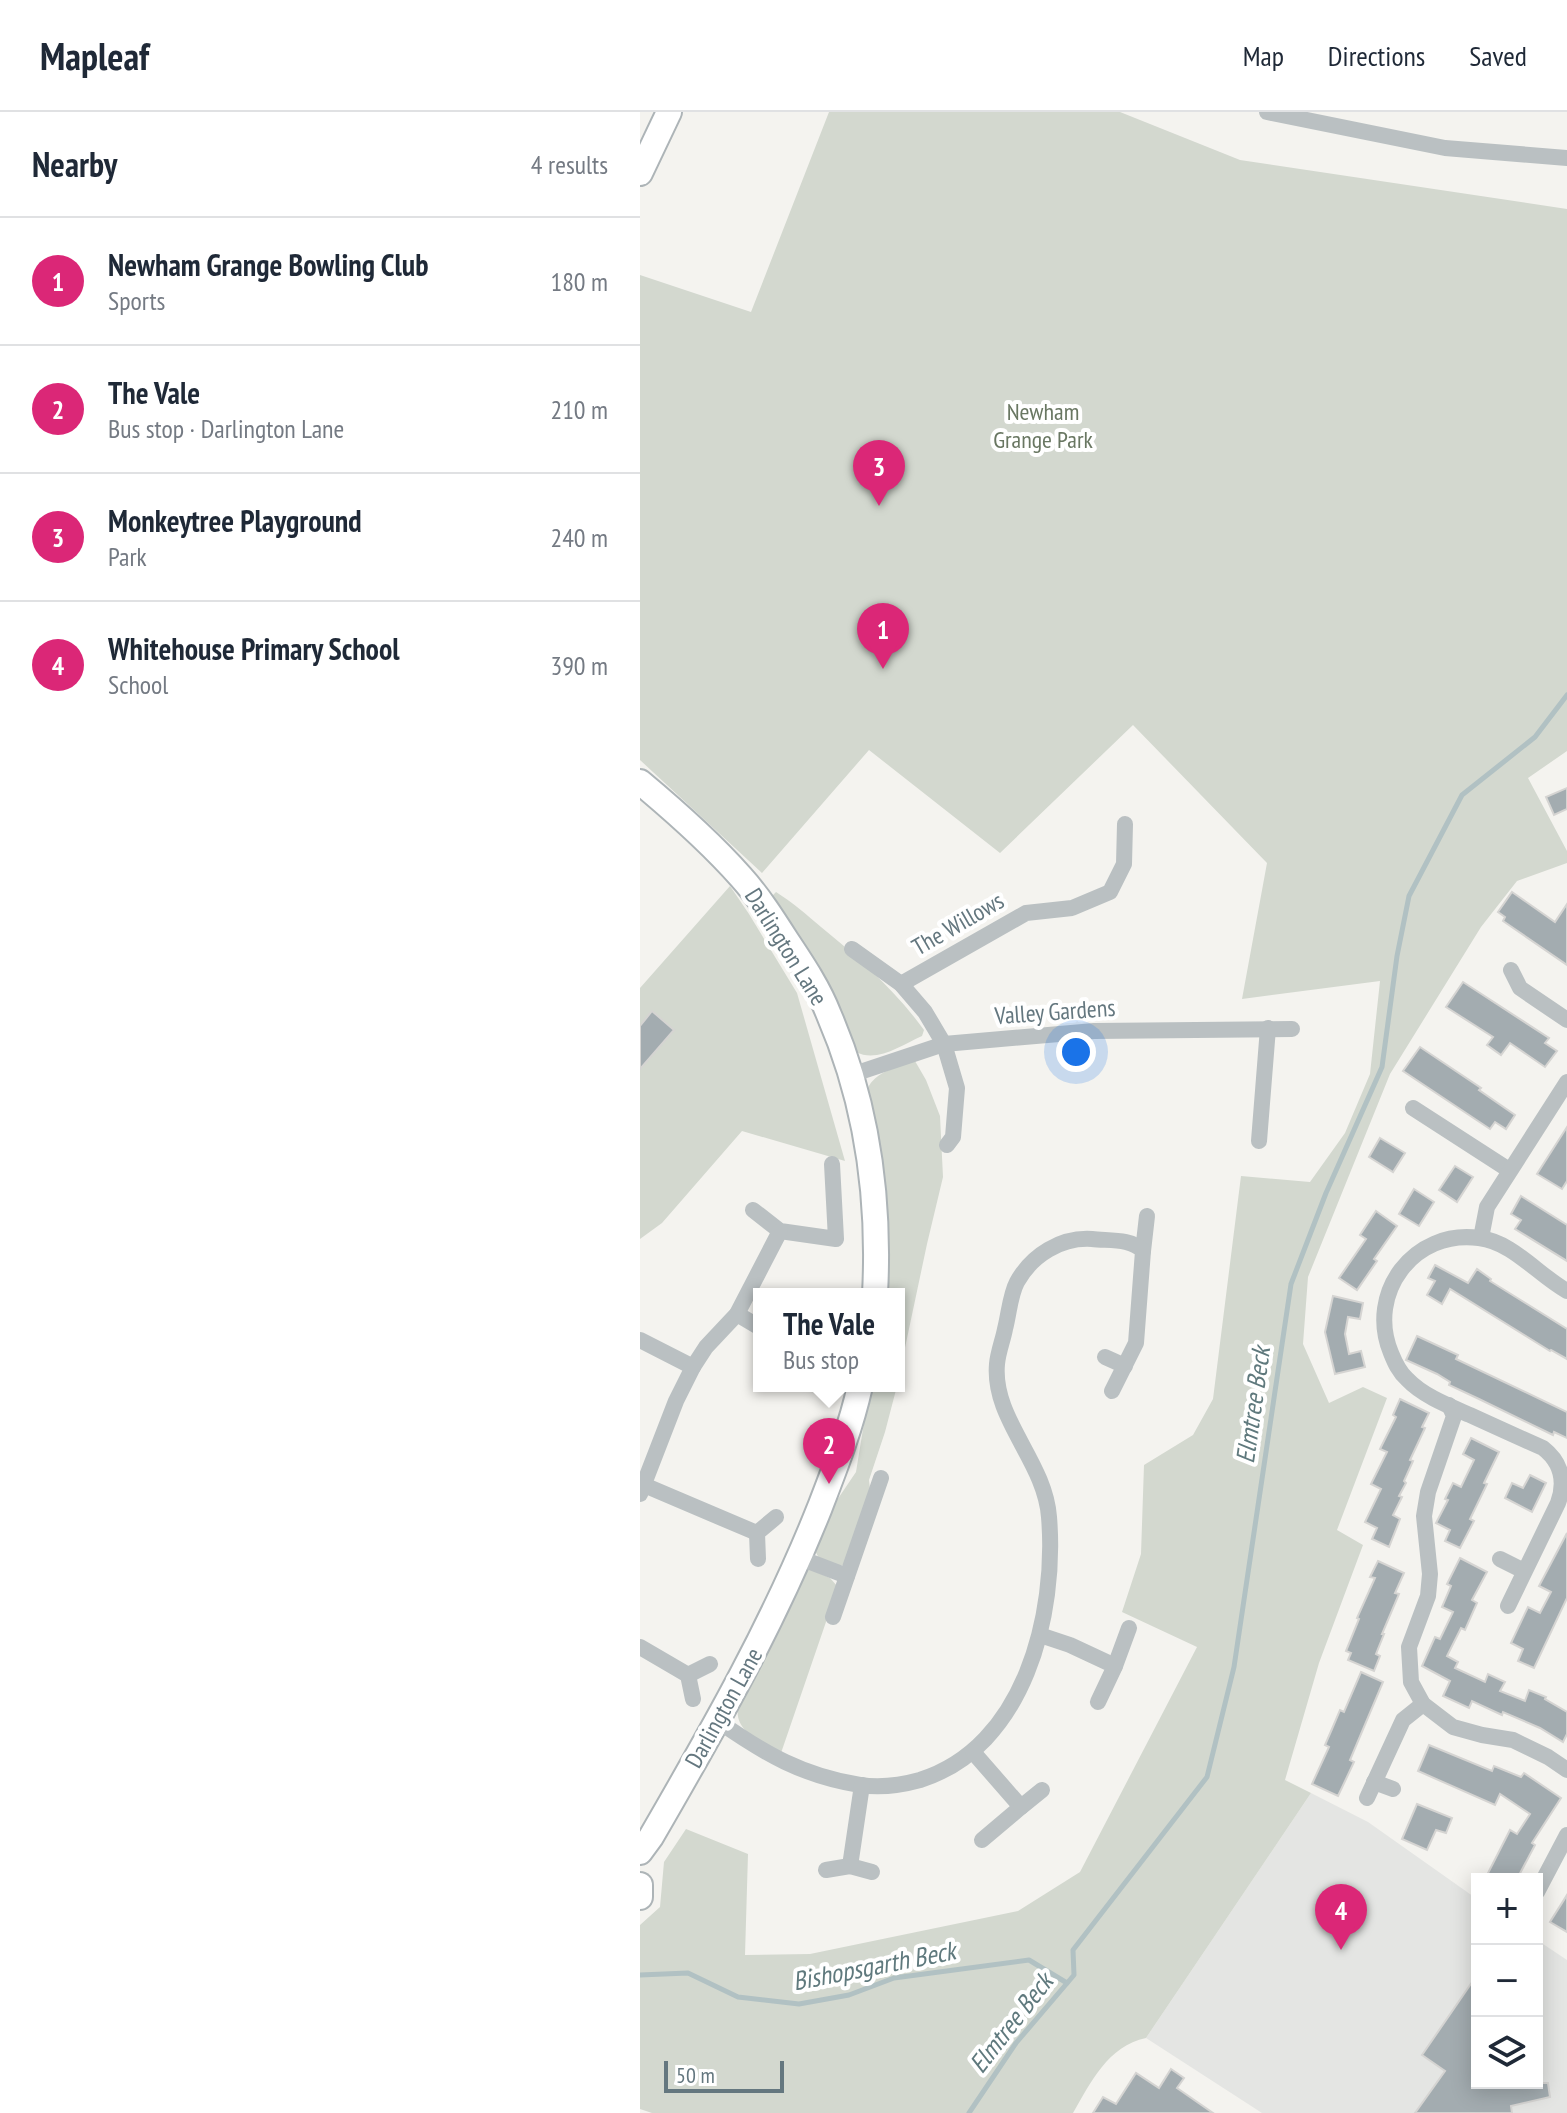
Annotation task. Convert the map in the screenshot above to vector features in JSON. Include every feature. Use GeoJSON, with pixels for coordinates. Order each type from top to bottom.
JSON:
{"type":"FeatureCollection","features":[{"type":"Feature","properties":{"kind":"street"},"geometry":{"type":"LineString","coordinates":[[640,173],[669,112]]}},
{"type":"Feature","properties":{"kind":"street"},"geometry":{"type":"LineString","coordinates":[[1267,112],[1445,148],[1567,158]]}},
{"type":"Feature","properties":{"kind":"street","name":"Darlington Lane"},"geometry":{"type":"LineString","coordinates":[[640,782],[719,852],[766,908],[804,967],[829,1014],[851,1075],[865,1132],[874,1188],[878,1250],[875,1288]]}},
{"type":"Feature","properties":{"kind":"street","name":"The Willows"},"geometry":{"type":"LineString","coordinates":[[901,984],[1026,913],[1072,908],[1110,892],[1124,864],[1125,824]]}},
{"type":"Feature","properties":{"kind":"street"},"geometry":{"type":"LineString","coordinates":[[852,949],[901,984],[925,1012],[944,1044],[957,1088],[953,1137],[947,1145]]}},
{"type":"Feature","properties":{"kind":"street"},"geometry":{"type":"LineString","coordinates":[[1511,970],[1520,988],[1567,1020]]}},
{"type":"Feature","properties":{"kind":"street"},"geometry":{"type":"LineString","coordinates":[[1259,1141],[1268,1028]]}},
{"type":"Feature","properties":{"kind":"street","name":"Valley Gardens"},"geometry":{"type":"LineString","coordinates":[[851,1075],[944,1044],[1094,1031],[1292,1029]]}},
{"type":"Feature","properties":{"kind":"street"},"geometry":{"type":"LineString","coordinates":[[1481,1238],[1487,1207],[1567,1082]]}},
{"type":"Feature","properties":{"kind":"street"},"geometry":{"type":"LineString","coordinates":[[1413,1108],[1509,1170]]}},
{"type":"Feature","properties":{"kind":"street"},"geometry":{"type":"LineString","coordinates":[[753,1210],[780,1231],[836,1239],[832,1164]]}},
{"type":"Feature","properties":{"kind":"street"},"geometry":{"type":"LineString","coordinates":[[1112,1391],[1136,1343],[1147,1216]]}},
{"type":"Feature","properties":{"kind":"street"},"geometry":{"type":"LineString","coordinates":[[757,1533],[642,1489],[676,1401],[693,1367],[706,1347],[737,1314],[780,1231]]}},
{"type":"Feature","properties":{"kind":"street"},"geometry":{"type":"LineString","coordinates":[[1508,1606],[1558,1503],[1562,1477],[1558,1465],[1543,1448],[1449,1405],[1406,1379],[1397,1366],[1384,1329],[1384,1305],[1393,1282],[1422,1250],[1438,1242],[1461,1237],[1499,1243],[1567,1291]]}},
{"type":"Feature","properties":{"kind":"street"},"geometry":{"type":"LineString","coordinates":[[718,1721],[784,1763],[810,1774],[862,1785],[910,1783],[935,1775],[973,1752],[1007,1713],[1031,1664],[1040,1635],[1049,1571],[1051,1543],[1044,1489],[1004,1410],[999,1387],[997,1365],[1016,1283],[1036,1257],[1060,1243],[1085,1239],[1136,1243],[1143,1251]]}},
{"type":"Feature","properties":{"kind":"street"},"geometry":{"type":"LineString","coordinates":[[737,1314],[753,1323]]}},
{"type":"Feature","properties":{"kind":"street"},"geometry":{"type":"LineString","coordinates":[[640,1340],[693,1367]]}},
{"type":"Feature","properties":{"kind":"street"},"geometry":{"type":"LineString","coordinates":[[1105,1357],[1125,1366]]}},
{"type":"Feature","properties":{"kind":"street","name":"Darlington Lane"},"geometry":{"type":"LineString","coordinates":[[640,1852],[718,1721],[764,1634],[800,1558],[859,1392]]}},
{"type":"Feature","properties":{"kind":"street"},"geometry":{"type":"LineString","coordinates":[[1449,1405],[1454,1416],[1428,1492],[1424,1516],[1430,1574],[1428,1596],[1409,1647],[1411,1682],[1423,1704],[1453,1727],[1513,1740],[1567,1770]]}},
{"type":"Feature","properties":{"kind":"street"},"geometry":{"type":"LineString","coordinates":[[833,1617],[881,1478]]}},
{"type":"Feature","properties":{"kind":"street"},"geometry":{"type":"LineString","coordinates":[[757,1533],[776,1517]]}},
{"type":"Feature","properties":{"kind":"street"},"geometry":{"type":"LineString","coordinates":[[757,1533],[758,1559]]}},
{"type":"Feature","properties":{"kind":"street"},"geometry":{"type":"LineString","coordinates":[[800,1558],[847,1576]]}},
{"type":"Feature","properties":{"kind":"street"},"geometry":{"type":"LineString","coordinates":[[1500,1559],[1524,1571]]}},
{"type":"Feature","properties":{"kind":"street"},"geometry":{"type":"LineString","coordinates":[[1098,1702],[1129,1628]]}},
{"type":"Feature","properties":{"kind":"street"},"geometry":{"type":"LineString","coordinates":[[1040,1635],[1115,1666]]}},
{"type":"Feature","properties":{"kind":"street"},"geometry":{"type":"LineString","coordinates":[[640,1647],[688,1675],[693,1699]]}},
{"type":"Feature","properties":{"kind":"street"},"geometry":{"type":"LineString","coordinates":[[688,1675],[710,1664]]}},
{"type":"Feature","properties":{"kind":"street"},"geometry":{"type":"LineString","coordinates":[[1367,1798],[1403,1720],[1423,1704]]}},
{"type":"Feature","properties":{"kind":"street"},"geometry":{"type":"LineString","coordinates":[[973,1752],[1021,1807]]}},
{"type":"Feature","properties":{"kind":"street"},"geometry":{"type":"LineString","coordinates":[[1374,1782],[1393,1789]]}},
{"type":"Feature","properties":{"kind":"street"},"geometry":{"type":"LineString","coordinates":[[850,1866],[862,1785]]}},
{"type":"Feature","properties":{"kind":"street"},"geometry":{"type":"LineString","coordinates":[[982,1840],[1042,1790]]}},
{"type":"Feature","properties":{"kind":"street"},"geometry":{"type":"LineString","coordinates":[[1543,1884],[1561,1860],[1567,1835]]}},
{"type":"Feature","properties":{"kind":"street"},"geometry":{"type":"LineString","coordinates":[[826,1870],[850,1866],[872,1872]]}},
{"type":"Feature","properties":{"kind":"street"},"geometry":{"type":"LineString","coordinates":[[640,1885],[640,1897]]}},
{"type":"Feature","properties":{"kind":"shaded area"},"geometry":{"type":"Polygon","coordinates":[[[1311,1793],[1368,1822],[1471,1895],[1471,2089],[1543,2089],[1543,1944],[1567,1960],[1567,2113],[1262,2113],[1146,2038],[1311,1793]]]}},
{"type":"Feature","properties":{"kind":"green space","name":"Newham Grange Park"},"geometry":{"type":"Polygon","coordinates":[[[829,112],[1120,112],[1240,160],[1567,209],[1567,751],[1528,778],[1567,851],[1567,863],[1517,881],[1481,927],[1390,1074],[1308,1277],[1303,1344],[1329,1403],[1363,1387],[1387,1398],[1337,1530],[1363,1545],[1319,1663],[1285,1780],[1311,1793],[1146,2038],[1133,2042],[1111,2057],[1073,2113],[652,2113],[640,2109],[640,1925],[660,1907],[664,1862],[686,1829],[748,1854],[745,1955],[810,1954],[1018,1911],[1080,1872],[1197,1647],[1122,1612],[1141,1554],[1144,1465],[1193,1435],[1213,1399],[1241,1176],[1310,1182],[1345,1133],[1370,1074],[1380,981],[1242,999],[1267,863],[1133,725],[1000,853],[869,750],[762,873],[640,760],[640,275],[751,312],[829,112]]]}},
{"type":"Feature","properties":{"kind":"green space"},"geometry":{"type":"Polygon","coordinates":[[[730,886],[797,993],[845,1161],[742,1131],[662,1223],[640,1239],[640,988],[730,886]]]}},
{"type":"Feature","properties":{"kind":"green space"},"geometry":{"type":"Polygon","coordinates":[[[776,892],[876,975],[924,1030],[922,1036],[881,1054],[856,1052],[835,1001],[770,898],[776,892]]]}},
{"type":"Feature","properties":{"kind":"green space"},"geometry":{"type":"Polygon","coordinates":[[[915,1061],[926,1080],[940,1116],[943,1177],[905,1348],[905,1288],[887,1288],[888,1240],[883,1181],[866,1093],[873,1080],[915,1061]]]}},
{"type":"Feature","properties":{"kind":"green space"},"geometry":{"type":"Polygon","coordinates":[[[869,1392],[895,1392],[869,1480],[870,1489],[846,1563],[839,1567],[820,1560],[814,1549],[831,1509],[856,1472],[869,1392]]]}},
{"type":"Feature","properties":{"kind":"green space"},"geometry":{"type":"Polygon","coordinates":[[[810,1569],[830,1578],[838,1587],[781,1753],[744,1728],[739,1721],[739,1704],[801,1574],[810,1569]]]}},
{"type":"Feature","properties":{"kind":"building"},"geometry":{"type":"Polygon","coordinates":[[[1567,788],[1567,809],[1554,815],[1546,797],[1567,788]]]}},
{"type":"Feature","properties":{"kind":"building"},"geometry":{"type":"Polygon","coordinates":[[[1512,892],[1555,922],[1567,904],[1567,965],[1503,921],[1505,917],[1498,912],[1512,892]]]}},
{"type":"Feature","properties":{"kind":"building"},"geometry":{"type":"Polygon","coordinates":[[[1463,982],[1549,1038],[1545,1043],[1557,1051],[1545,1067],[1510,1043],[1501,1055],[1487,1045],[1493,1037],[1446,1007],[1463,982]]]}},
{"type":"Feature","properties":{"kind":"building"},"geometry":{"type":"Polygon","coordinates":[[[652,1011],[674,1030],[640,1069],[640,1026],[652,1011]]]}},
{"type":"Feature","properties":{"kind":"building"},"geometry":{"type":"Polygon","coordinates":[[[1420,1047],[1515,1115],[1506,1129],[1495,1122],[1490,1129],[1403,1071],[1420,1047]]]}},
{"type":"Feature","properties":{"kind":"building"},"geometry":{"type":"Polygon","coordinates":[[[1567,1127],[1567,1181],[1562,1189],[1537,1174],[1567,1127]]]}},
{"type":"Feature","properties":{"kind":"building"},"geometry":{"type":"Polygon","coordinates":[[[1380,1138],[1405,1153],[1393,1172],[1369,1157],[1380,1138]]]}},
{"type":"Feature","properties":{"kind":"building"},"geometry":{"type":"Polygon","coordinates":[[[1455,1166],[1473,1177],[1457,1202],[1439,1190],[1455,1166]]]}},
{"type":"Feature","properties":{"kind":"building"},"geometry":{"type":"Polygon","coordinates":[[[1414,1189],[1434,1202],[1419,1226],[1399,1214],[1414,1189]]]}},
{"type":"Feature","properties":{"kind":"building"},"geometry":{"type":"Polygon","coordinates":[[[1521,1196],[1567,1225],[1567,1261],[1515,1229],[1521,1220],[1511,1214],[1521,1196]]]}},
{"type":"Feature","properties":{"kind":"building"},"geometry":{"type":"Polygon","coordinates":[[[1376,1211],[1397,1226],[1357,1290],[1339,1278],[1366,1239],[1360,1235],[1376,1211]]]}},
{"type":"Feature","properties":{"kind":"building"},"geometry":{"type":"Polygon","coordinates":[[[1435,1265],[1468,1283],[1477,1269],[1490,1281],[1567,1329],[1567,1359],[1450,1289],[1442,1304],[1427,1295],[1435,1281],[1428,1278],[1435,1265]]]}},
{"type":"Feature","properties":{"kind":"building"},"geometry":{"type":"Polygon","coordinates":[[[1333,1296],[1363,1303],[1360,1319],[1348,1317],[1345,1334],[1349,1354],[1361,1351],[1365,1367],[1335,1374],[1325,1332],[1333,1296]]]}},
{"type":"Feature","properties":{"kind":"building"},"geometry":{"type":"Polygon","coordinates":[[[1417,1336],[1458,1355],[1456,1359],[1567,1412],[1567,1438],[1554,1432],[1553,1435],[1449,1385],[1450,1382],[1437,1374],[1406,1360],[1417,1336]]]}},
{"type":"Feature","properties":{"kind":"building"},"geometry":{"type":"Polygon","coordinates":[[[1400,1399],[1429,1413],[1410,1460],[1413,1461],[1399,1496],[1402,1497],[1393,1515],[1400,1519],[1389,1547],[1372,1539],[1377,1528],[1365,1522],[1381,1489],[1371,1484],[1387,1452],[1380,1449],[1396,1417],[1393,1415],[1400,1399]]]}},
{"type":"Feature","properties":{"kind":"building"},"geometry":{"type":"Polygon","coordinates":[[[1471,1438],[1499,1452],[1470,1519],[1474,1521],[1460,1548],[1445,1541],[1450,1530],[1436,1523],[1453,1483],[1461,1487],[1474,1460],[1463,1454],[1471,1438]]]}},
{"type":"Feature","properties":{"kind":"building"},"geometry":{"type":"Polygon","coordinates":[[[1530,1475],[1546,1483],[1532,1512],[1505,1498],[1512,1483],[1523,1488],[1530,1475]]]}},
{"type":"Feature","properties":{"kind":"building"},"geometry":{"type":"Polygon","coordinates":[[[1567,1533],[1567,1598],[1534,1668],[1518,1661],[1523,1649],[1511,1643],[1528,1607],[1540,1613],[1551,1592],[1539,1586],[1567,1533]]]}},
{"type":"Feature","properties":{"kind":"building"},"geometry":{"type":"Polygon","coordinates":[[[1460,1558],[1487,1572],[1472,1600],[1477,1603],[1465,1630],[1461,1628],[1447,1656],[1458,1662],[1455,1668],[1485,1682],[1488,1674],[1505,1682],[1500,1691],[1525,1701],[1529,1690],[1546,1697],[1567,1712],[1567,1734],[1563,1742],[1503,1712],[1502,1715],[1472,1701],[1469,1708],[1443,1696],[1450,1681],[1422,1666],[1435,1637],[1440,1639],[1453,1612],[1442,1607],[1451,1586],[1447,1584],[1460,1558]]]}},
{"type":"Feature","properties":{"kind":"building"},"geometry":{"type":"Polygon","coordinates":[[[1378,1561],[1404,1573],[1395,1593],[1399,1594],[1382,1634],[1376,1654],[1380,1656],[1374,1671],[1348,1660],[1351,1653],[1346,1651],[1375,1578],[1370,1577],[1378,1561]]]}},
{"type":"Feature","properties":{"kind":"building"},"geometry":{"type":"Polygon","coordinates":[[[1361,1672],[1383,1682],[1338,1796],[1312,1784],[1329,1747],[1325,1745],[1340,1710],[1344,1712],[1361,1672]]]}},
{"type":"Feature","properties":{"kind":"building"},"geometry":{"type":"Polygon","coordinates":[[[1429,1745],[1492,1771],[1494,1766],[1521,1777],[1524,1773],[1561,1798],[1532,1843],[1535,1845],[1520,1873],[1488,1873],[1510,1830],[1517,1834],[1530,1814],[1500,1794],[1495,1805],[1418,1771],[1429,1745]]]}},
{"type":"Feature","properties":{"kind":"building"},"geometry":{"type":"Polygon","coordinates":[[[1417,1804],[1452,1818],[1446,1833],[1436,1830],[1427,1850],[1402,1839],[1417,1804]]]}},
{"type":"Feature","properties":{"kind":"building"},"geometry":{"type":"Polygon","coordinates":[[[1567,1895],[1567,1932],[1550,1922],[1567,1895]]]}},
{"type":"Feature","properties":{"kind":"building"},"geometry":{"type":"Polygon","coordinates":[[[1471,1984],[1471,2089],[1543,2089],[1543,2083],[1548,2083],[1550,2097],[1511,2106],[1512,2113],[1415,2113],[1445,2071],[1422,2055],[1471,1984]]]}},
{"type":"Feature","properties":{"kind":"building"},"geometry":{"type":"Polygon","coordinates":[[[1171,2069],[1184,2078],[1177,2088],[1213,2113],[1093,2113],[1103,2097],[1116,2104],[1136,2073],[1159,2088],[1171,2069]]]}},
{"type":"Feature","properties":{"kind":"waterway","name":"Elmtree Beck"},"geometry":{"type":"LineString","coordinates":[[969,2113],[1016,2043],[1074,1975],[1073,1950],[1207,1777],[1234,1667],[1291,1284],[1326,1193],[1382,1067],[1397,956],[1409,896],[1462,795],[1535,737],[1567,695]]}},
{"type":"Feature","properties":{"kind":"waterway","name":"Bishopsgarth Beck"},"geometry":{"type":"LineString","coordinates":[[640,1975],[688,1973],[738,1997],[799,2004],[849,1995],[894,1978],[1029,1960],[1067,1983]]}},
{"type":"Feature","properties":{"kind":"place","name":"Monkeytree Playground"},"geometry":{"type":"Point","coordinates":[879,506]}},
{"type":"Feature","properties":{"kind":"place","name":"Newham Grange Bowling Club"},"geometry":{"type":"Point","coordinates":[883,669]}},
{"type":"Feature","properties":{"kind":"place","name":"The Vale"},"geometry":{"type":"Point","coordinates":[829,1484]}},
{"type":"Feature","properties":{"kind":"place","name":"Whitehouse Primary School"},"geometry":{"type":"Point","coordinates":[1341,1950]}}]}
